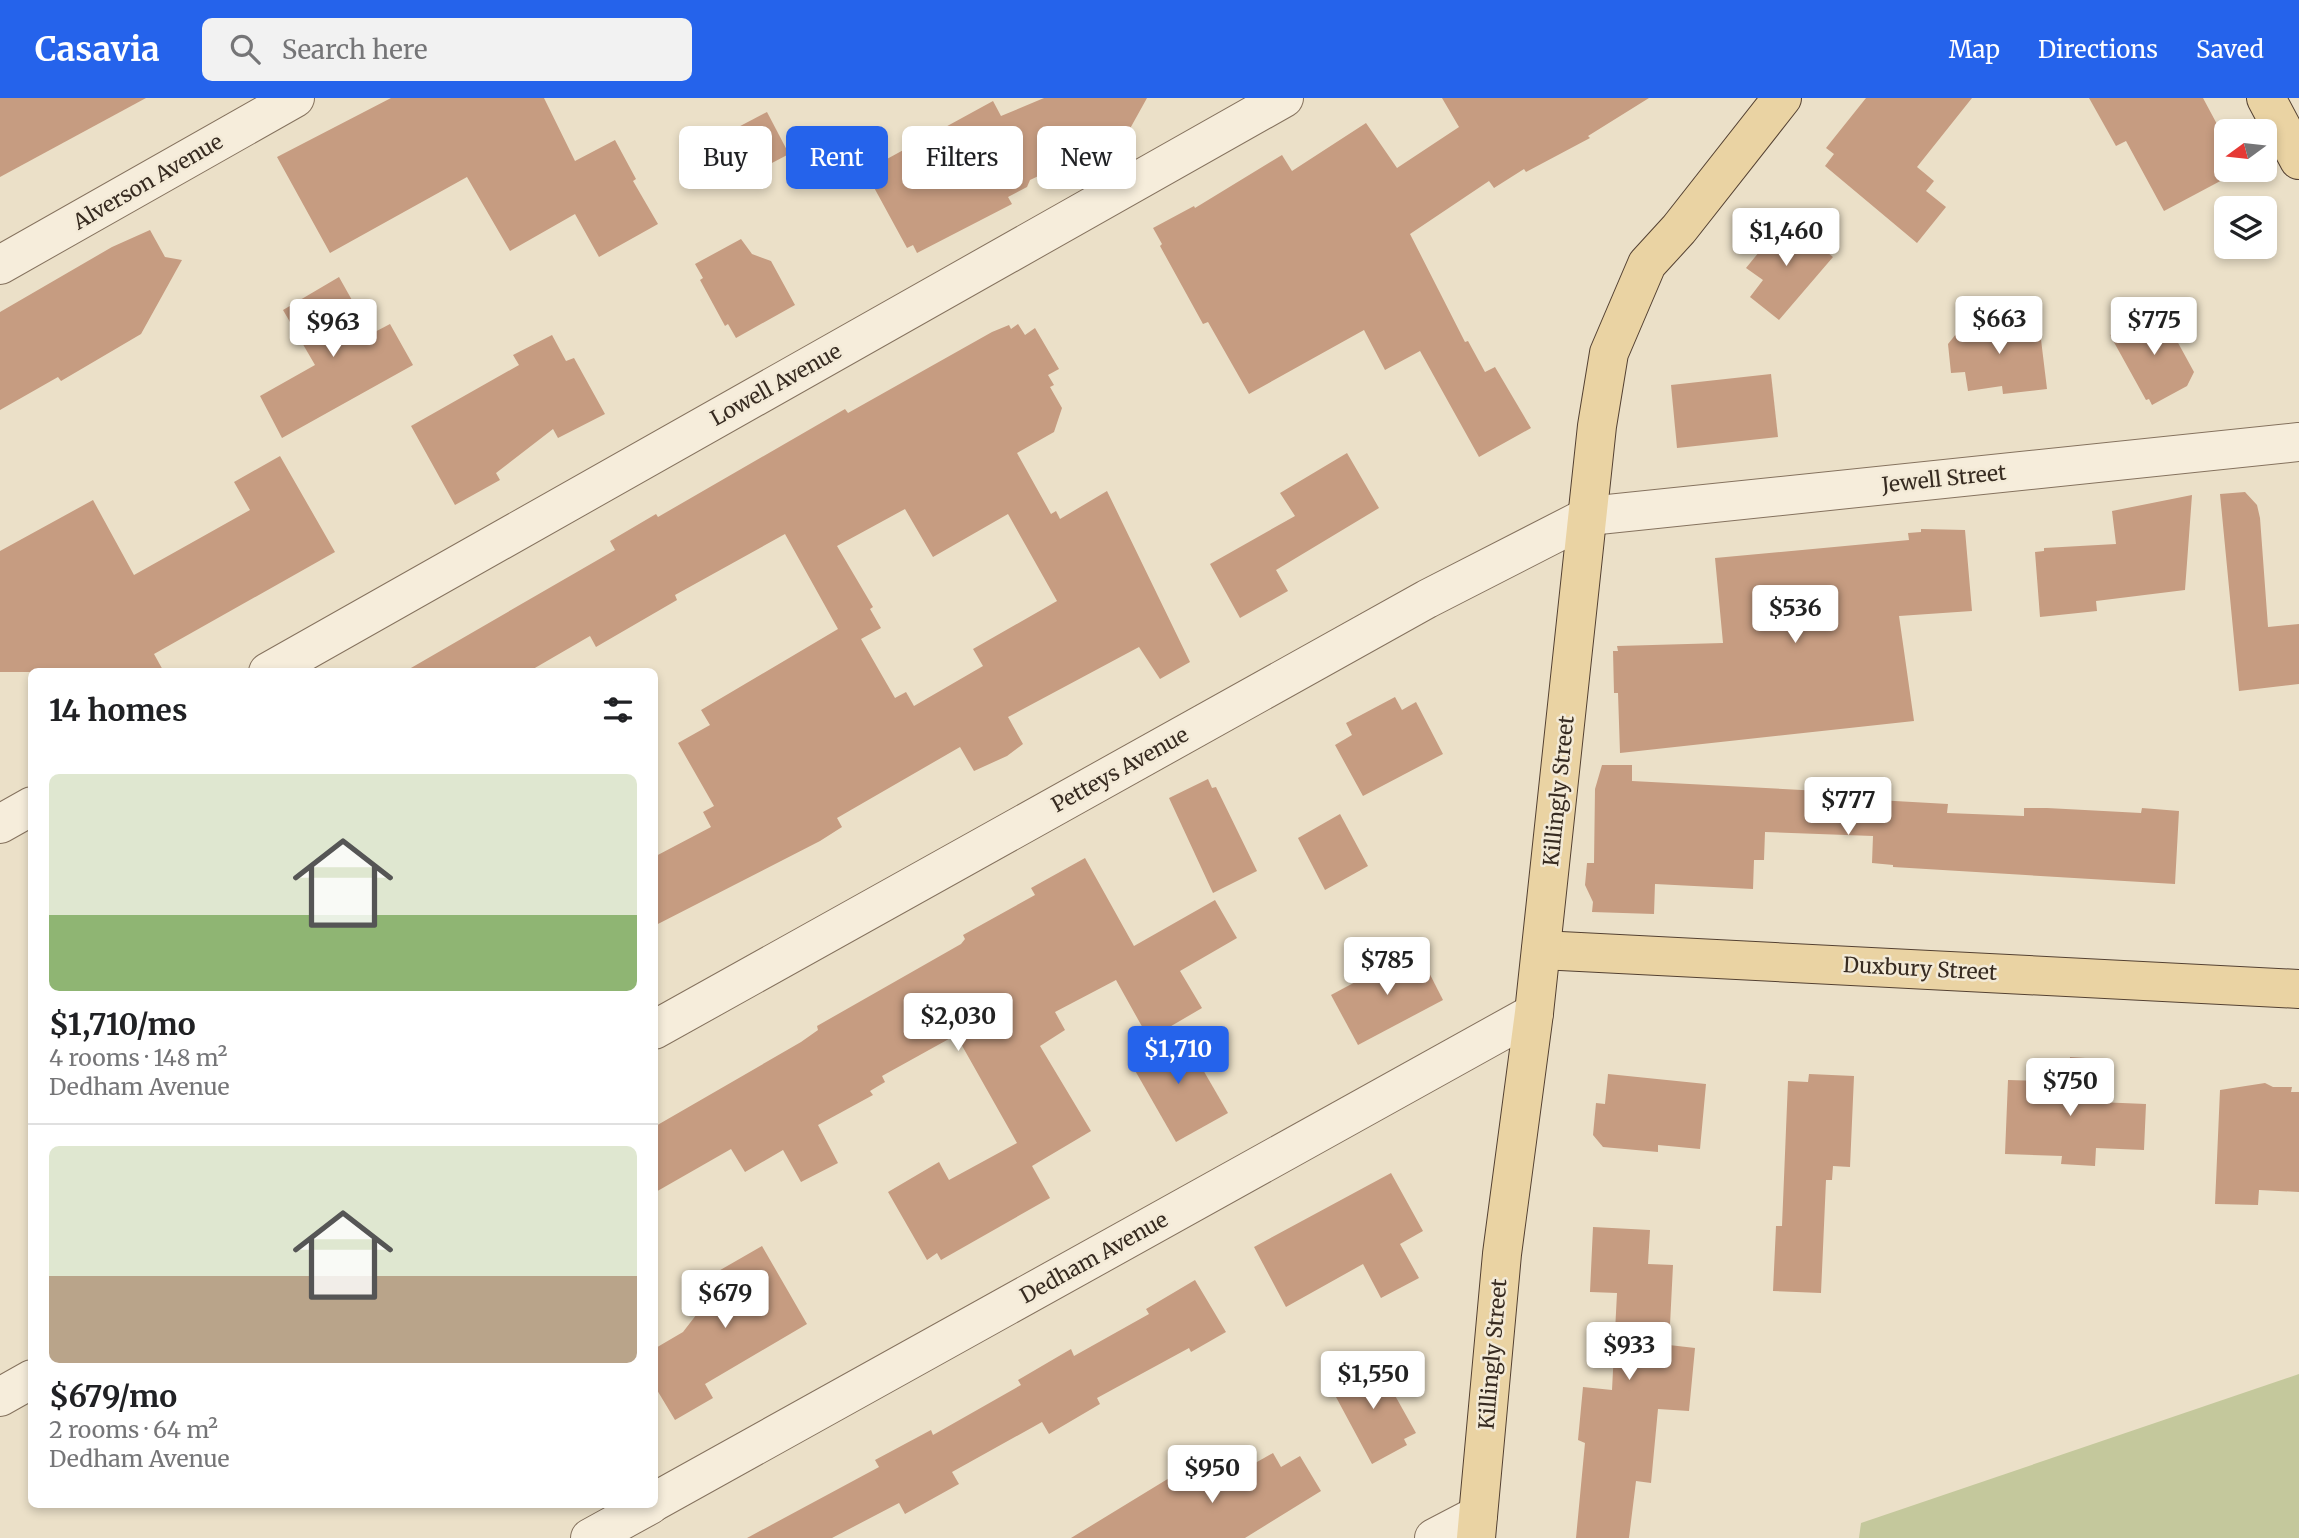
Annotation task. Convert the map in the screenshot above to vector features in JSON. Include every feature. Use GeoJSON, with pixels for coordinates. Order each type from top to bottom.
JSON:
{"type":"FeatureCollection","features":[{"type":"Feature","properties":{"kind":"main road","name":"Killingly Street"},"geometry":{"type":"LineString","coordinates":[[1477,1526],[1502,1254],[1534,1013],[1597,426],[1609,353],[1647,264],[1679,229],[1782,98]]}},
{"type":"Feature","properties":{"kind":"main road"},"geometry":{"type":"LineString","coordinates":[[2266,98],[2299,160]]}},
{"type":"Feature","properties":{"kind":"main road","name":"Duxbury Street"},"geometry":{"type":"LineString","coordinates":[[1541,950],[2299,989]]}},
{"type":"Feature","properties":{"kind":"street","name":"Alverson Avenue"},"geometry":{"type":"LineString","coordinates":[[0,265],[295,98]]}},
{"type":"Feature","properties":{"kind":"street","name":"Lowell Avenue"},"geometry":{"type":"LineString","coordinates":[[275,668],[1284,98]]}},
{"type":"Feature","properties":{"kind":"street","name":"Jewell Street"},"geometry":{"type":"LineString","coordinates":[[1589,516],[2299,442]]}},
{"type":"Feature","properties":{"kind":"street","name":"Petteys Avenue"},"geometry":{"type":"LineString","coordinates":[[658,1028],[1427,599],[1589,516]]}},
{"type":"Feature","properties":{"kind":"street"},"geometry":{"type":"LineString","coordinates":[[0,824],[28,808]]}},
{"type":"Feature","properties":{"kind":"street","name":"Dedham Avenue"},"geometry":{"type":"LineString","coordinates":[[658,1500],[1534,1013]]}},
{"type":"Feature","properties":{"kind":"street"},"geometry":{"type":"LineString","coordinates":[[0,1397],[28,1381]]}},
{"type":"Feature","properties":{"kind":"street"},"geometry":{"type":"LineString","coordinates":[[590,1538],[645,1508]]}},
{"type":"Feature","properties":{"kind":"street"},"geometry":{"type":"LineString","coordinates":[[1434,1538],[1477,1526]]}},
{"type":"Feature","properties":{"kind":"green space"},"geometry":{"type":"Polygon","coordinates":[[[2299,1374],[2299,1538],[1859,1538],[1861,1523],[2299,1374]]]}},
{"type":"Feature","properties":{"kind":"building"},"geometry":{"type":"Polygon","coordinates":[[[0,98],[146,98],[0,177],[0,98]]]}},
{"type":"Feature","properties":{"kind":"building"},"geometry":{"type":"Polygon","coordinates":[[[391,98],[544,98],[575,161],[615,140],[636,179],[633,181],[658,224],[599,257],[575,214],[510,251],[467,177],[330,253],[277,157],[391,98]]]}},
{"type":"Feature","properties":{"kind":"building"},"geometry":{"type":"Polygon","coordinates":[[[1044,98],[1147,98],[1131,126],[1037,126],[1037,177],[1030,180],[1027,187],[1008,197],[1012,204],[917,253],[913,245],[907,248],[875,189],[888,189],[888,158],[902,151],[902,189],[1023,189],[1023,126],[947,126],[993,101],[1001,116],[1044,98]]]}},
{"type":"Feature","properties":{"kind":"building"},"geometry":{"type":"Polygon","coordinates":[[[1442,98],[1649,98],[1588,136],[1590,138],[1526,172],[1524,169],[1494,188],[1489,181],[1410,234],[1465,342],[1468,341],[1485,372],[1495,367],[1531,428],[1479,457],[1420,351],[1385,370],[1364,330],[1249,394],[1208,322],[1203,324],[1160,246],[1162,244],[1153,228],[1194,206],[1195,208],[1282,155],[1292,171],[1366,123],[1397,168],[1459,127],[1442,98]]]}},
{"type":"Feature","properties":{"kind":"building"},"geometry":{"type":"Polygon","coordinates":[[[1866,98],[1972,98],[1917,167],[1934,181],[1926,191],[1946,207],[1917,243],[1825,166],[1834,154],[1826,148],[1866,98]]]}},
{"type":"Feature","properties":{"kind":"building"},"geometry":{"type":"Polygon","coordinates":[[[2089,98],[2203,98],[2214,119],[2214,182],[2218,182],[2164,211],[2126,141],[2116,146],[2089,98]]]}},
{"type":"Feature","properties":{"kind":"building"},"geometry":{"type":"Polygon","coordinates":[[[767,112],[786,148],[786,156],[772,163],[772,126],[740,126],[767,112]]]}},
{"type":"Feature","properties":{"kind":"building"},"geometry":{"type":"Polygon","coordinates":[[[1786,219],[1833,257],[1779,320],[1750,297],[1763,280],[1746,268],[1786,219]]]}},
{"type":"Feature","properties":{"kind":"building"},"geometry":{"type":"Polygon","coordinates":[[[150,230],[165,257],[182,260],[141,334],[61,381],[58,377],[0,410],[0,312],[112,247],[150,230]]]}},
{"type":"Feature","properties":{"kind":"building"},"geometry":{"type":"Polygon","coordinates":[[[741,239],[752,254],[771,261],[795,305],[736,338],[728,324],[725,326],[700,280],[703,278],[695,264],[741,239]]]}},
{"type":"Feature","properties":{"kind":"building"},"geometry":{"type":"Polygon","coordinates":[[[339,277],[371,334],[390,324],[413,365],[282,438],[260,396],[315,365],[283,310],[339,277]]]}},
{"type":"Feature","properties":{"kind":"building"},"geometry":{"type":"Polygon","coordinates":[[[2159,308],[2194,372],[2187,386],[2152,405],[2149,399],[2146,400],[2110,335],[2159,308]]]}},
{"type":"Feature","properties":{"kind":"building"},"geometry":{"type":"Polygon","coordinates":[[[1973,313],[1996,328],[2039,323],[2047,389],[2003,394],[2002,386],[1968,391],[1965,372],[1951,373],[1948,344],[1973,313]]]}},
{"type":"Feature","properties":{"kind":"building"},"geometry":{"type":"Polygon","coordinates":[[[1018,324],[1025,335],[1035,328],[1059,369],[1048,375],[1054,385],[1050,387],[1062,408],[1054,432],[1017,453],[1051,514],[1056,511],[1060,519],[1107,491],[1190,662],[1160,679],[1139,647],[1008,717],[1023,744],[1007,756],[974,771],[960,747],[837,818],[842,827],[820,841],[658,924],[658,855],[711,827],[703,812],[714,806],[678,743],[710,725],[701,710],[838,629],[785,534],[675,595],[677,600],[596,647],[590,636],[535,668],[411,668],[615,550],[610,541],[656,514],[658,517],[845,409],[848,413],[1009,325],[1011,329],[1018,324]],[[905,509],[837,546],[873,607],[870,609],[881,628],[861,639],[895,698],[906,692],[914,706],[983,666],[973,649],[1057,601],[1008,514],[933,557],[905,509]]]}},
{"type":"Feature","properties":{"kind":"building"},"geometry":{"type":"Polygon","coordinates":[[[552,335],[566,361],[574,358],[605,414],[558,438],[553,429],[496,473],[500,480],[455,505],[411,426],[519,365],[513,355],[552,335]]]}},
{"type":"Feature","properties":{"kind":"building"},"geometry":{"type":"Polygon","coordinates":[[[1771,374],[1778,437],[1677,448],[1671,385],[1771,374]]]}},
{"type":"Feature","properties":{"kind":"building"},"geometry":{"type":"Polygon","coordinates":[[[1347,453],[1379,508],[1276,570],[1288,591],[1240,618],[1210,564],[1295,516],[1280,493],[1347,453]]]}},
{"type":"Feature","properties":{"kind":"building"},"geometry":{"type":"Polygon","coordinates":[[[280,456],[335,552],[154,654],[162,668],[28,668],[28,672],[0,672],[0,551],[93,500],[134,575],[250,510],[234,482],[280,456]]]}},
{"type":"Feature","properties":{"kind":"building"},"geometry":{"type":"Polygon","coordinates":[[[2245,492],[2257,505],[2260,518],[2268,627],[2299,624],[2299,684],[2239,691],[2220,494],[2245,492]]]}},
{"type":"Feature","properties":{"kind":"building"},"geometry":{"type":"Polygon","coordinates":[[[2192,495],[2185,590],[2096,601],[2097,611],[2040,617],[2035,552],[2044,551],[2044,548],[2116,544],[2112,511],[2192,495]]]}},
{"type":"Feature","properties":{"kind":"building"},"geometry":{"type":"Polygon","coordinates":[[[1921,529],[1965,530],[1972,611],[1899,616],[1914,721],[1620,753],[1618,693],[1614,693],[1613,651],[1618,651],[1617,646],[1723,643],[1715,558],[1909,540],[1908,533],[1921,532],[1921,529]]]}},
{"type":"Feature","properties":{"kind":"building"},"geometry":{"type":"Polygon","coordinates":[[[1395,697],[1402,710],[1416,702],[1443,754],[1363,796],[1335,745],[1352,735],[1346,723],[1395,697]]]}},
{"type":"Feature","properties":{"kind":"building"},"geometry":{"type":"Polygon","coordinates":[[[1602,765],[1632,765],[1632,781],[1877,794],[1877,800],[1948,804],[1947,813],[2024,816],[2024,808],[2141,813],[2142,808],[2179,811],[2175,884],[1893,867],[1872,863],[1873,836],[1765,832],[1764,860],[1754,860],[1753,889],[1655,884],[1654,914],[1592,912],[1593,902],[1585,885],[1587,863],[1594,863],[1595,789],[1602,765]]]}},
{"type":"Feature","properties":{"kind":"building"},"geometry":{"type":"Polygon","coordinates":[[[1208,779],[1212,788],[1216,787],[1257,871],[1213,893],[1169,798],[1208,779]]]}},
{"type":"Feature","properties":{"kind":"building"},"geometry":{"type":"Polygon","coordinates":[[[1340,814],[1368,866],[1325,890],[1298,838],[1340,814]]]}},
{"type":"Feature","properties":{"kind":"building"},"geometry":{"type":"Polygon","coordinates":[[[1085,858],[1134,946],[1215,900],[1237,938],[1180,971],[1202,1008],[1149,1039],[1116,980],[1055,1012],[1065,1030],[1040,1046],[1091,1131],[1032,1166],[1050,1198],[941,1260],[937,1253],[927,1260],[888,1192],[939,1162],[949,1180],[1017,1143],[956,1035],[882,1076],[885,1082],[870,1091],[873,1095],[818,1125],[838,1163],[801,1182],[783,1150],[745,1172],[731,1149],[658,1191],[658,1125],[801,1042],[818,1030],[817,1026],[961,944],[965,939],[963,935],[1035,895],[1031,888],[1085,858]]]}},
{"type":"Feature","properties":{"kind":"building"},"geometry":{"type":"Polygon","coordinates":[[[1417,949],[1443,1000],[1358,1045],[1331,995],[1417,949]]]}},
{"type":"Feature","properties":{"kind":"building"},"geometry":{"type":"Polygon","coordinates":[[[1180,1030],[1228,1113],[1176,1142],[1129,1060],[1180,1030]]]}},
{"type":"Feature","properties":{"kind":"building"},"geometry":{"type":"Polygon","coordinates":[[[2070,1057],[2101,1059],[2098,1102],[2146,1104],[2144,1150],[2096,1148],[2095,1166],[2061,1164],[2062,1156],[2005,1154],[2008,1080],[2068,1082],[2070,1057]]]}},
{"type":"Feature","properties":{"kind":"building"},"geometry":{"type":"Polygon","coordinates":[[[1608,1074],[1706,1084],[1700,1149],[1658,1145],[1658,1152],[1603,1147],[1593,1135],[1596,1103],[1605,1104],[1608,1074]]]}},
{"type":"Feature","properties":{"kind":"building"},"geometry":{"type":"Polygon","coordinates":[[[1809,1074],[1854,1076],[1850,1167],[1833,1166],[1832,1180],[1826,1180],[1821,1293],[1773,1291],[1776,1226],[1782,1226],[1788,1081],[1808,1082],[1809,1074]]]}},
{"type":"Feature","properties":{"kind":"building"},"geometry":{"type":"Polygon","coordinates":[[[2265,1083],[2273,1087],[2292,1087],[2291,1092],[2299,1092],[2299,1192],[2259,1190],[2258,1205],[2215,1204],[2220,1090],[2265,1083]]]}},
{"type":"Feature","properties":{"kind":"building"},"geometry":{"type":"Polygon","coordinates":[[[1391,1173],[1423,1231],[1400,1244],[1419,1278],[1381,1298],[1363,1264],[1286,1307],[1254,1247],[1391,1173]]]}},
{"type":"Feature","properties":{"kind":"building"},"geometry":{"type":"Polygon","coordinates":[[[1593,1227],[1650,1230],[1648,1264],[1673,1265],[1669,1345],[1695,1348],[1689,1411],[1658,1409],[1651,1483],[1636,1481],[1629,1538],[1576,1538],[1585,1443],[1578,1440],[1583,1387],[1612,1390],[1617,1293],[1590,1292],[1593,1227]]]}},
{"type":"Feature","properties":{"kind":"building"},"geometry":{"type":"Polygon","coordinates":[[[762,1246],[807,1324],[705,1384],[713,1398],[675,1420],[658,1392],[658,1347],[683,1332],[700,1310],[689,1288],[762,1246]]]}},
{"type":"Feature","properties":{"kind":"building"},"geometry":{"type":"Polygon","coordinates":[[[1195,1280],[1226,1332],[1191,1352],[1189,1348],[1097,1398],[1100,1404],[1049,1434],[1042,1422],[952,1472],[959,1484],[905,1514],[899,1503],[832,1538],[747,1538],[879,1467],[875,1460],[931,1430],[933,1435],[1021,1385],[1018,1380],[1071,1349],[1074,1356],[1149,1314],[1146,1309],[1195,1280]]]}},
{"type":"Feature","properties":{"kind":"building"},"geometry":{"type":"Polygon","coordinates":[[[1374,1358],[1416,1433],[1404,1439],[1407,1445],[1372,1464],[1329,1384],[1374,1358]]]}},
{"type":"Feature","properties":{"kind":"building"},"geometry":{"type":"Polygon","coordinates":[[[1273,1453],[1281,1467],[1300,1456],[1321,1491],[1245,1538],[1071,1538],[1184,1469],[1193,1485],[1212,1475],[1218,1484],[1273,1453]]]}}]}
